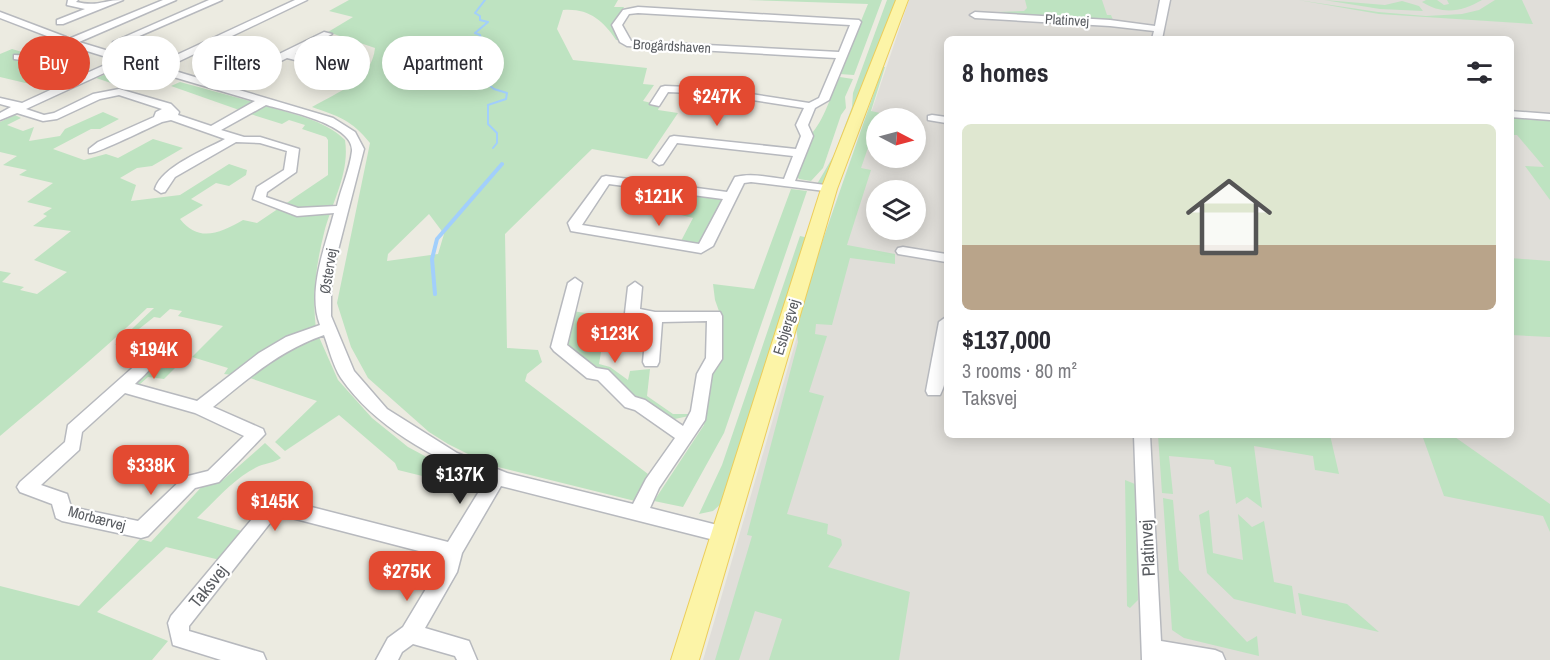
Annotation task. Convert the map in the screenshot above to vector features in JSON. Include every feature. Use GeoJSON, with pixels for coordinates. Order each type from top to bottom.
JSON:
{"type":"FeatureCollection","features":[{"type":"Feature","properties":{"kind":"main road","name":"Esbjergvej"},"geometry":{"type":"LineString","coordinates":[[685,660],[829,189],[902,0]]}},
{"type":"Feature","properties":{"kind":"street"},"geometry":{"type":"LineString","coordinates":[[73,0],[70,3],[94,9]]}},
{"type":"Feature","properties":{"kind":"street"},"geometry":{"type":"LineString","coordinates":[[60,22],[118,0]]}},
{"type":"Feature","properties":{"kind":"street"},"geometry":{"type":"LineString","coordinates":[[79,36],[171,0]]}},
{"type":"Feature","properties":{"kind":"street"},"geometry":{"type":"LineString","coordinates":[[191,0],[212,2]]}},
{"type":"Feature","properties":{"kind":"street"},"geometry":{"type":"LineString","coordinates":[[180,57],[302,0]]}},
{"type":"Feature","properties":{"kind":"street","name":"Platinvej"},"geometry":{"type":"LineString","coordinates":[[975,15],[1110,23],[1157,34],[1165,0]]}},
{"type":"Feature","properties":{"kind":"street"},"geometry":{"type":"LineString","coordinates":[[132,36],[212,2]]}},
{"type":"Feature","properties":{"kind":"street","name":"Brogårdshaven"},"geometry":{"type":"LineString","coordinates":[[810,106],[824,100],[856,22],[638,10],[626,12],[617,25],[624,42],[630,44],[842,55]]}},
{"type":"Feature","properties":{"kind":"street","name":"Østervej"},"geometry":{"type":"LineString","coordinates":[[0,15],[58,36]]}},
{"type":"Feature","properties":{"kind":"street"},"geometry":{"type":"LineString","coordinates":[[282,56],[327,34]]}},
{"type":"Feature","properties":{"kind":"street"},"geometry":{"type":"LineString","coordinates":[[286,54],[294,57]]}},
{"type":"Feature","properties":{"kind":"street"},"geometry":{"type":"LineString","coordinates":[[655,104],[665,89],[713,91],[810,106],[801,125],[807,136],[788,183]]}},
{"type":"Feature","properties":{"kind":"street"},"geometry":{"type":"LineString","coordinates":[[0,117],[56,90]]}},
{"type":"Feature","properties":{"kind":"street","name":"Østervej"},"geometry":{"type":"LineString","coordinates":[[225,90],[329,120],[351,134],[358,149],[324,286],[324,316],[347,374],[381,413],[451,458],[498,477],[722,534]]}},
{"type":"Feature","properties":{"kind":"street"},"geometry":{"type":"LineString","coordinates":[[0,101],[43,118],[57,116],[97,96],[118,93],[167,106],[169,113]]}},
{"type":"Feature","properties":{"kind":"street"},"geometry":{"type":"LineString","coordinates":[[211,131],[264,101]]}},
{"type":"Feature","properties":{"kind":"street"},"geometry":{"type":"LineString","coordinates":[[93,151],[102,144],[159,119],[160,114],[169,113],[233,139],[260,140],[293,149],[290,172],[261,190],[260,199],[307,213],[343,209]]}},
{"type":"Feature","properties":{"kind":"street"},"geometry":{"type":"LineString","coordinates":[[1514,114],[1550,117]]}},
{"type":"Feature","properties":{"kind":"street"},"geometry":{"type":"LineString","coordinates":[[932,118],[944,120]]}},
{"type":"Feature","properties":{"kind":"street"},"geometry":{"type":"LineString","coordinates":[[161,189],[163,182],[171,174],[233,139]]}},
{"type":"Feature","properties":{"kind":"street"},"geometry":{"type":"LineString","coordinates":[[659,161],[674,139],[799,153]]}},
{"type":"Feature","properties":{"kind":"street"},"geometry":{"type":"LineString","coordinates":[[731,196],[606,180],[575,223],[576,228],[701,249],[706,246],[731,196],[738,180],[744,178],[829,189]]}},
{"type":"Feature","properties":{"kind":"street"},"geometry":{"type":"LineString","coordinates":[[903,251],[944,258]]}},
{"type":"Feature","properties":{"kind":"street"},"geometry":{"type":"LineString","coordinates":[[574,283],[560,348],[593,374],[602,374],[631,403],[639,404],[685,436]]}},
{"type":"Feature","properties":{"kind":"street"},"geometry":{"type":"LineString","coordinates":[[635,288],[632,313],[655,317],[715,316],[714,359],[704,371],[701,408],[652,484],[639,513]]}},
{"type":"Feature","properties":{"kind":"street"},"geometry":{"type":"LineString","coordinates":[[651,362],[655,317]]}},
{"type":"Feature","properties":{"kind":"street"},"geometry":{"type":"LineString","coordinates":[[201,408],[264,357],[291,341],[328,328]]}},
{"type":"Feature","properties":{"kind":"street"},"geometry":{"type":"LineString","coordinates":[[934,391],[944,334]]}},
{"type":"Feature","properties":{"kind":"street","name":"Morbærvej"},"geometry":{"type":"LineString","coordinates":[[122,386],[201,408],[257,434],[213,477],[190,482],[141,530],[62,513],[61,499],[26,487],[73,445],[74,430],[122,386],[146,364],[148,353]]}},
{"type":"Feature","properties":{"kind":"street","name":"Platinvej"},"geometry":{"type":"LineString","coordinates":[[1142,438],[1152,654]]}},
{"type":"Feature","properties":{"kind":"street"},"geometry":{"type":"LineString","coordinates":[[386,660],[395,645],[410,634],[450,566],[453,551],[498,477]]}},
{"type":"Feature","properties":{"kind":"street","name":"Taksvej"},"geometry":{"type":"LineString","coordinates":[[256,660],[180,638],[178,623],[268,511],[288,509],[424,546],[453,551]]}},
{"type":"Feature","properties":{"kind":"street"},"geometry":{"type":"LineString","coordinates":[[410,634],[462,648],[467,660]]}},
{"type":"Feature","properties":{"kind":"street"},"geometry":{"type":"LineString","coordinates":[[1152,654],[1215,660]]}},
{"type":"Feature","properties":{"kind":"shaded area"},"geometry":{"type":"Polygon","coordinates":[[[909,0],[1550,0],[1550,660],[703,660],[805,309],[866,128],[866,168],[926,168],[926,108],[873,108],[909,0]]]}},
{"type":"Feature","properties":{"kind":"green space"},"geometry":{"type":"Polygon","coordinates":[[[349,0],[618,0],[614,7],[624,7],[614,25],[619,40],[616,40],[600,21],[580,11],[563,10],[557,29],[573,60],[647,68],[643,84],[654,85],[643,101],[660,105],[658,110],[678,113],[647,159],[592,149],[505,234],[507,348],[538,350],[542,362],[527,374],[525,381],[648,474],[635,501],[490,465],[429,432],[368,378],[351,347],[337,303],[370,143],[357,129],[344,120],[312,107],[343,90],[370,90],[370,64],[375,48],[370,46],[370,36],[340,36],[328,32],[353,17],[329,11],[349,0]],[[429,214],[388,254],[387,261],[438,254],[444,234],[429,214]]]}},
{"type":"Feature","properties":{"kind":"green space"},"geometry":{"type":"Polygon","coordinates":[[[748,0],[882,0],[854,75],[839,74],[868,4],[748,0]]]}},
{"type":"Feature","properties":{"kind":"green space"},"geometry":{"type":"Polygon","coordinates":[[[887,0],[897,0],[829,182],[817,184],[834,155],[852,107],[853,93],[887,0]]]}},
{"type":"Feature","properties":{"kind":"green space"},"geometry":{"type":"Polygon","coordinates":[[[1025,0],[1102,0],[1107,15],[1111,15],[1113,20],[1127,23],[996,15],[996,12],[1024,11],[1027,8],[1025,0]]]}},
{"type":"Feature","properties":{"kind":"green space"},"geometry":{"type":"Polygon","coordinates":[[[1298,0],[1378,12],[1426,16],[1462,14],[1479,10],[1495,0],[1522,0],[1533,24],[1379,14],[1298,0]]]}},
{"type":"Feature","properties":{"kind":"green space"},"geometry":{"type":"Polygon","coordinates":[[[1324,0],[1385,5],[1402,1],[1419,6],[1423,11],[1380,9],[1324,0]]]}},
{"type":"Feature","properties":{"kind":"green space"},"geometry":{"type":"Polygon","coordinates":[[[1437,0],[1444,5],[1449,4],[1447,0],[1482,0],[1467,7],[1445,10],[1422,2],[1437,0]]]}},
{"type":"Feature","properties":{"kind":"green space"},"geometry":{"type":"Polygon","coordinates":[[[12,49],[18,51],[18,56],[14,60],[18,60],[18,81],[0,77],[0,54],[12,49]]]}},
{"type":"Feature","properties":{"kind":"green space"},"geometry":{"type":"Polygon","coordinates":[[[883,67],[885,67],[872,108],[869,108],[883,67]]]}},
{"type":"Feature","properties":{"kind":"green space"},"geometry":{"type":"Polygon","coordinates":[[[840,77],[853,79],[845,97],[846,108],[841,115],[823,168],[811,181],[799,179],[796,175],[813,139],[811,134],[824,115],[840,77]]]}},
{"type":"Feature","properties":{"kind":"green space"},"geometry":{"type":"Polygon","coordinates":[[[180,82],[192,85],[192,90],[209,90],[257,103],[242,111],[180,89],[180,82]]]}},
{"type":"Feature","properties":{"kind":"green space"},"geometry":{"type":"Polygon","coordinates":[[[263,105],[317,122],[345,140],[343,176],[324,233],[317,269],[314,305],[316,328],[232,375],[224,374],[228,368],[192,357],[223,326],[178,316],[182,311],[170,309],[160,318],[154,317],[119,345],[115,345],[154,308],[147,308],[93,358],[0,436],[0,271],[11,273],[2,282],[24,287],[20,290],[37,294],[67,272],[34,260],[71,231],[33,226],[47,216],[43,214],[52,208],[27,202],[53,183],[19,175],[27,170],[3,165],[17,156],[0,152],[0,122],[15,115],[21,118],[7,125],[23,131],[34,127],[29,141],[60,136],[65,129],[103,112],[119,119],[100,129],[91,129],[53,149],[84,160],[106,154],[118,158],[153,139],[183,148],[152,166],[137,168],[120,178],[136,185],[131,201],[180,195],[229,164],[247,170],[246,175],[229,186],[216,183],[191,199],[203,205],[180,219],[195,231],[210,233],[226,229],[243,220],[257,223],[328,175],[328,140],[326,137],[302,129],[305,125],[289,120],[282,124],[247,113],[263,105]]]}},
{"type":"Feature","properties":{"kind":"green space"},"geometry":{"type":"Polygon","coordinates":[[[866,116],[866,154],[861,168],[871,170],[847,245],[895,254],[895,264],[850,258],[832,325],[816,324],[815,334],[827,336],[809,392],[824,396],[787,514],[828,524],[827,534],[841,539],[842,545],[828,567],[910,592],[899,660],[769,660],[782,619],[755,611],[739,660],[715,660],[752,536],[747,535],[798,342],[795,320],[866,116]]]}},
{"type":"Feature","properties":{"kind":"green space"},"geometry":{"type":"Polygon","coordinates":[[[1514,118],[1550,121],[1550,200],[1525,166],[1544,167],[1517,135],[1514,135],[1514,118]]]}},
{"type":"Feature","properties":{"kind":"green space"},"geometry":{"type":"Polygon","coordinates":[[[791,189],[807,191],[724,433],[683,507],[654,501],[704,425],[708,373],[720,362],[720,314],[713,284],[754,289],[791,189]]]}},
{"type":"Feature","properties":{"kind":"green space"},"geometry":{"type":"Polygon","coordinates":[[[687,194],[722,199],[702,244],[680,243],[693,218],[677,214],[687,194]]]}},
{"type":"Feature","properties":{"kind":"green space"},"geometry":{"type":"Polygon","coordinates":[[[800,236],[809,238],[723,502],[713,511],[699,514],[722,465],[800,236]]]}},
{"type":"Feature","properties":{"kind":"green space"},"geometry":{"type":"Polygon","coordinates":[[[1514,258],[1550,261],[1550,337],[1514,335],[1514,258]]]}},
{"type":"Feature","properties":{"kind":"green space"},"geometry":{"type":"Polygon","coordinates":[[[572,311],[633,320],[633,325],[606,323],[599,364],[610,367],[628,380],[630,371],[650,369],[647,396],[673,414],[689,414],[689,416],[670,420],[597,371],[566,346],[572,311]]]}},
{"type":"Feature","properties":{"kind":"green space"},"geometry":{"type":"Polygon","coordinates":[[[319,337],[338,380],[372,418],[408,447],[449,469],[484,483],[479,490],[398,470],[395,463],[339,415],[285,451],[275,442],[317,401],[247,377],[273,355],[319,337]]]}},
{"type":"Feature","properties":{"kind":"green space"},"geometry":{"type":"Polygon","coordinates":[[[159,360],[180,363],[164,379],[148,377],[139,385],[135,382],[159,360]]]}},
{"type":"Feature","properties":{"kind":"green space"},"geometry":{"type":"Polygon","coordinates":[[[1158,438],[1331,438],[1339,474],[1315,470],[1313,456],[1254,446],[1262,508],[1247,497],[1236,504],[1231,467],[1215,464],[1214,460],[1169,456],[1173,494],[1162,493],[1158,438]]]}},
{"type":"Feature","properties":{"kind":"green space"},"geometry":{"type":"Polygon","coordinates":[[[1423,438],[1456,438],[1550,504],[1550,532],[1543,516],[1444,496],[1423,438]]]}},
{"type":"Feature","properties":{"kind":"green space"},"geometry":{"type":"Polygon","coordinates":[[[265,443],[281,458],[259,466],[242,476],[197,518],[245,532],[220,560],[166,547],[97,612],[168,641],[152,660],[0,660],[0,586],[79,606],[140,539],[151,542],[206,482],[219,478],[223,480],[265,443]]]}},
{"type":"Feature","properties":{"kind":"green space"},"geometry":{"type":"Polygon","coordinates":[[[1125,480],[1135,484],[1138,600],[1130,608],[1127,606],[1125,480]]]}},
{"type":"Feature","properties":{"kind":"green space"},"geometry":{"type":"Polygon","coordinates":[[[1163,498],[1173,500],[1179,570],[1247,642],[1257,636],[1259,656],[1184,638],[1172,630],[1163,498]]]}},
{"type":"Feature","properties":{"kind":"green space"},"geometry":{"type":"Polygon","coordinates":[[[1209,510],[1213,553],[1243,560],[1238,514],[1252,527],[1264,521],[1274,582],[1292,586],[1296,614],[1234,599],[1207,573],[1199,515],[1209,510]]]}},
{"type":"Feature","properties":{"kind":"green space"},"geometry":{"type":"Polygon","coordinates":[[[1298,593],[1347,604],[1379,632],[1302,615],[1298,593]]]}},
{"type":"Feature","properties":{"kind":"waterway"},"geometry":{"type":"LineString","coordinates":[[485,0],[475,13],[480,16],[480,20],[488,22],[475,33],[480,35],[481,39],[476,42],[484,46],[489,54],[476,75],[494,89],[507,93],[506,99],[488,105],[488,124],[497,133],[497,143],[493,148]]}},
{"type":"Feature","properties":{"kind":"waterway"},"geometry":{"type":"LineString","coordinates":[[435,294],[432,259],[437,239],[502,164]]}}]}
